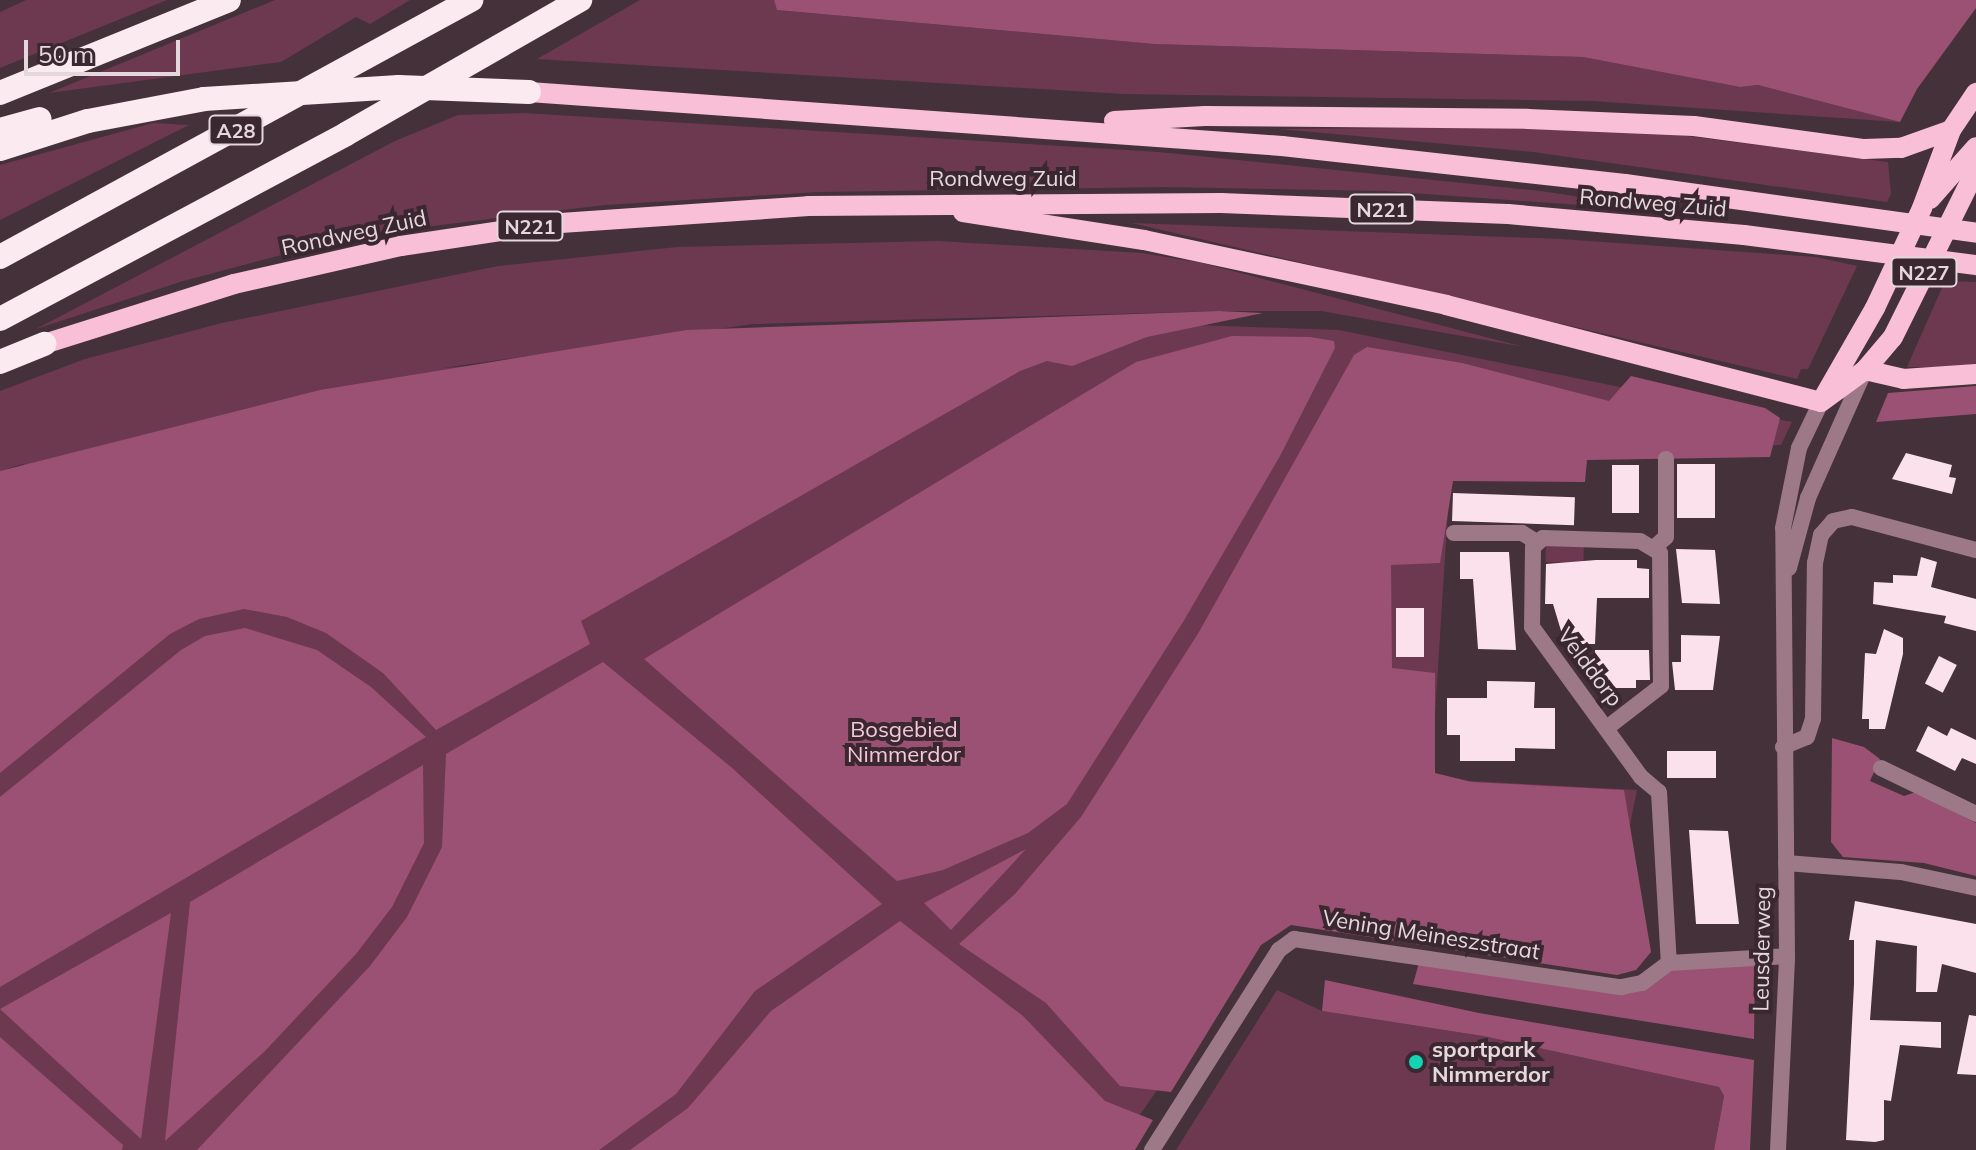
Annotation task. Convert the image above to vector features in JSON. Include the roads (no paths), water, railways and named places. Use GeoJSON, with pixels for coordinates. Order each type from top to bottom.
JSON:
{"type":"FeatureCollection","features":[{"type":"Feature","properties":{"kind":"highway"},"geometry":{"type":"LineString","coordinates":[[0,93],[229,0]]}},
{"type":"Feature","properties":{"kind":"highway","name":"A28"},"geometry":{"type":"LineString","coordinates":[[0,257],[471,0]]}},
{"type":"Feature","properties":{"kind":"highway","name":"A28"},"geometry":{"type":"LineString","coordinates":[[0,319],[346,134],[580,0]]}},
{"type":"Feature","properties":{"kind":"highway","name":"A28"},"geometry":{"type":"LineString","coordinates":[[0,149],[88,121],[204,99],[399,87],[529,92]]}},
{"type":"Feature","properties":{"kind":"highway","name":"A28"},"geometry":{"type":"LineString","coordinates":[[0,130],[155,94],[204,99]]}},
{"type":"Feature","properties":{"kind":"highway"},"geometry":{"type":"LineString","coordinates":[[0,362],[44,344]]}},
{"type":"Feature","properties":{"kind":"main road","name":"Rondweg Zuid"},"geometry":{"type":"LineString","coordinates":[[529,92],[1038,125],[1507,169],[1976,233]]}},
{"type":"Feature","properties":{"kind":"main road","name":"Leusderweg"},"geometry":{"type":"LineString","coordinates":[[1821,402],[1870,319],[1922,208],[1951,130],[1976,93]]}},
{"type":"Feature","properties":{"kind":"main road","name":"N221"},"geometry":{"type":"LineString","coordinates":[[1038,125],[1205,116],[1528,119],[1694,126],[1864,149],[1901,148],[1951,130]]}},
{"type":"Feature","properties":{"kind":"main road","name":"Leusderweg"},"geometry":{"type":"LineString","coordinates":[[1922,208],[1976,147]]}},
{"type":"Feature","properties":{"kind":"main road","name":"Leusderweg"},"geometry":{"type":"LineString","coordinates":[[1865,370],[1893,337],[1976,170]]}},
{"type":"Feature","properties":{"kind":"main road","name":"Rondweg Zuid"},"geometry":{"type":"LineString","coordinates":[[44,344],[248,281],[461,236],[700,211],[916,204],[1221,203],[1493,214],[1845,248],[1976,265]]}},
{"type":"Feature","properties":{"kind":"main road","name":"N221"},"geometry":{"type":"LineString","coordinates":[[916,204],[1144,240],[1294,271],[1446,305],[1821,402]]}},
{"type":"Feature","properties":{"kind":"main road","name":"Leusderweg"},"geometry":{"type":"LineString","coordinates":[[1865,370],[1870,319]]}},
{"type":"Feature","properties":{"kind":"main road"},"geometry":{"type":"LineString","coordinates":[[1821,402],[1865,370],[1903,379],[1976,374]]}},
{"type":"Feature","properties":{"kind":"street","name":"Leusderweg"},"geometry":{"type":"LineString","coordinates":[[1791,530],[1865,370]]}},
{"type":"Feature","properties":{"kind":"street","name":"Leusderweg"},"geometry":{"type":"LineString","coordinates":[[1778,1150],[1787,956],[1783,747],[1786,572],[1793,562],[1791,530],[1799,448],[1821,402]]}},
{"type":"Feature","properties":{"kind":"street","name":"Velddorp"},"geometry":{"type":"LineString","coordinates":[[1608,727],[1661,686],[1664,564],[1656,546],[1666,537],[1666,459]]}},
{"type":"Feature","properties":{"kind":"street"},"geometry":{"type":"LineString","coordinates":[[1783,747],[1807,737],[1813,719],[1815,563],[1821,535],[1833,521],[1852,517],[1976,550]]}},
{"type":"Feature","properties":{"kind":"street"},"geometry":{"type":"LineString","coordinates":[[1454,533],[1522,533],[1537,542],[1585,536],[1656,546]]}},
{"type":"Feature","properties":{"kind":"street","name":"Velddorp"},"geometry":{"type":"LineString","coordinates":[[1537,542],[1532,627],[1608,727],[1641,777],[1659,792],[1669,963]]}},
{"type":"Feature","properties":{"kind":"street"},"geometry":{"type":"LineString","coordinates":[[1881,768],[1976,814]]}},
{"type":"Feature","properties":{"kind":"street"},"geometry":{"type":"LineString","coordinates":[[1786,863],[1901,872],[1976,888]]}},
{"type":"Feature","properties":{"kind":"street","name":"Vening Meineszstraat"},"geometry":{"type":"LineString","coordinates":[[1152,1150],[1279,950],[1294,939],[1621,987],[1642,983],[1669,963],[1787,956]]}},
{"type":"Feature","properties":{"kind":"place","name":"sportpark Nimmerdor"},"geometry":{"type":"Point","coordinates":[1416,1062]}},
{"type":"Feature","properties":{"kind":"park label","name":"Bosgebied Nimmerdor"},"geometry":{"type":"Point","coordinates":[904,742]}}]}
